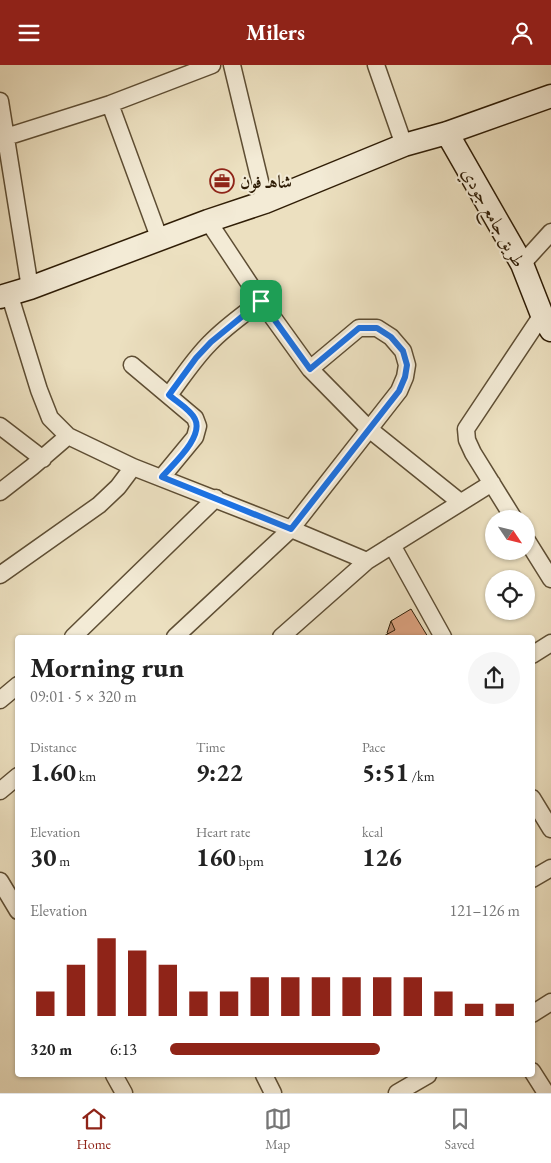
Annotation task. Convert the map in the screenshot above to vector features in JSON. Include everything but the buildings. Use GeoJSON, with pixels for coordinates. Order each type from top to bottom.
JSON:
{"type":"FeatureCollection","features":[{"type":"Feature","properties":{"kind":"main road"},"geometry":{"type":"LineString","coordinates":[[13,293],[265,202],[404,145],[447,133],[551,96]]}},
{"type":"Feature","properties":{"kind":"main road","name":"طريق جامع جودي"},"geometry":{"type":"LineString","coordinates":[[447,133],[522,265],[546,323]]}},
{"type":"Feature","properties":{"kind":"street"},"geometry":{"type":"LineString","coordinates":[[3,138],[110,104],[212,65]]}},
{"type":"Feature","properties":{"kind":"street"},"geometry":{"type":"LineString","coordinates":[[232,65],[265,202]]}},
{"type":"Feature","properties":{"kind":"street"},"geometry":{"type":"LineString","coordinates":[[376,65],[404,145]]}},
{"type":"Feature","properties":{"kind":"street"},"geometry":{"type":"LineString","coordinates":[[0,101],[13,293],[39,390],[50,418],[68,436],[133,467],[162,477],[367,561]]}},
{"type":"Feature","properties":{"kind":"street"},"geometry":{"type":"LineString","coordinates":[[110,104],[160,240]]}},
{"type":"Feature","properties":{"kind":"street"},"geometry":{"type":"LineString","coordinates":[[208,221],[261,301],[310,369],[369,429],[460,502]]}},
{"type":"Feature","properties":{"kind":"street"},"geometry":{"type":"LineString","coordinates":[[522,265],[551,232]]}},
{"type":"Feature","properties":{"kind":"street"},"geometry":{"type":"LineString","coordinates":[[169,395],[196,358],[211,342],[261,301]]}},
{"type":"Feature","properties":{"kind":"street"},"geometry":{"type":"LineString","coordinates":[[508,510],[473,453],[467,440],[466,429],[546,323]]}},
{"type":"Feature","properties":{"kind":"street"},"geometry":{"type":"LineString","coordinates":[[177,635],[291,529],[399,391],[405,377],[407,365],[403,351],[391,337],[377,328],[359,328],[310,369]]}},
{"type":"Feature","properties":{"kind":"street"},"geometry":{"type":"LineString","coordinates":[[132,365],[195,417],[198,426],[195,437],[162,477]]}},
{"type":"Feature","properties":{"kind":"street"},"geometry":{"type":"LineString","coordinates":[[0,426],[43,459]]}},
{"type":"Feature","properties":{"kind":"street"},"geometry":{"type":"LineString","coordinates":[[0,492],[43,459],[68,436]]}},
{"type":"Feature","properties":{"kind":"street"},"geometry":{"type":"LineString","coordinates":[[0,575],[99,505],[118,487],[133,467]]}},
{"type":"Feature","properties":{"kind":"street"},"geometry":{"type":"LineString","coordinates":[[283,635],[367,561],[492,483]]}},
{"type":"Feature","properties":{"kind":"street"},"geometry":{"type":"LineString","coordinates":[[84,634],[216,499]]}},
{"type":"Feature","properties":{"kind":"street"},"geometry":{"type":"LineString","coordinates":[[392,545],[442,635]]}},
{"type":"Feature","properties":{"kind":"street"},"geometry":{"type":"LineString","coordinates":[[535,553],[551,579]]}},
{"type":"Feature","properties":{"kind":"street"},"geometry":{"type":"LineString","coordinates":[[535,653],[551,643]]}},
{"type":"Feature","properties":{"kind":"street"},"geometry":{"type":"LineString","coordinates":[[0,699],[15,687]]}},
{"type":"Feature","properties":{"kind":"street"},"geometry":{"type":"LineString","coordinates":[[0,791],[15,778]]}},
{"type":"Feature","properties":{"kind":"street"},"geometry":{"type":"LineString","coordinates":[[535,803],[551,829]]}},
{"type":"Feature","properties":{"kind":"street"},"geometry":{"type":"LineString","coordinates":[[535,877],[551,868]]}},
{"type":"Feature","properties":{"kind":"street"},"geometry":{"type":"LineString","coordinates":[[0,881],[15,906]]}},
{"type":"Feature","properties":{"kind":"street"},"geometry":{"type":"LineString","coordinates":[[535,1011],[551,1002]]}},
{"type":"Feature","properties":{"kind":"street"},"geometry":{"type":"LineString","coordinates":[[535,1076],[546,1093]]}},
{"type":"Feature","properties":{"kind":"street"},"geometry":{"type":"LineString","coordinates":[[265,1077],[273,1093]]}},
{"type":"Feature","properties":{"kind":"street"},"geometry":{"type":"LineString","coordinates":[[397,1093],[425,1077]]}},
{"type":"Feature","properties":{"kind":"place","name":"شاهـ فون"},"geometry":{"type":"Point","coordinates":[222,181]}},
{"type":"Feature","properties":{"kind":"route"},"geometry":{"type":"LineString","coordinates":[[261,301],[310,369],[359,328],[377,328],[391,337],[403,351],[407,365],[405,377],[399,391],[291,529],[162,477],[195,437],[198,426],[195,417],[169,395],[196,358],[211,342],[261,301]]}}]}
